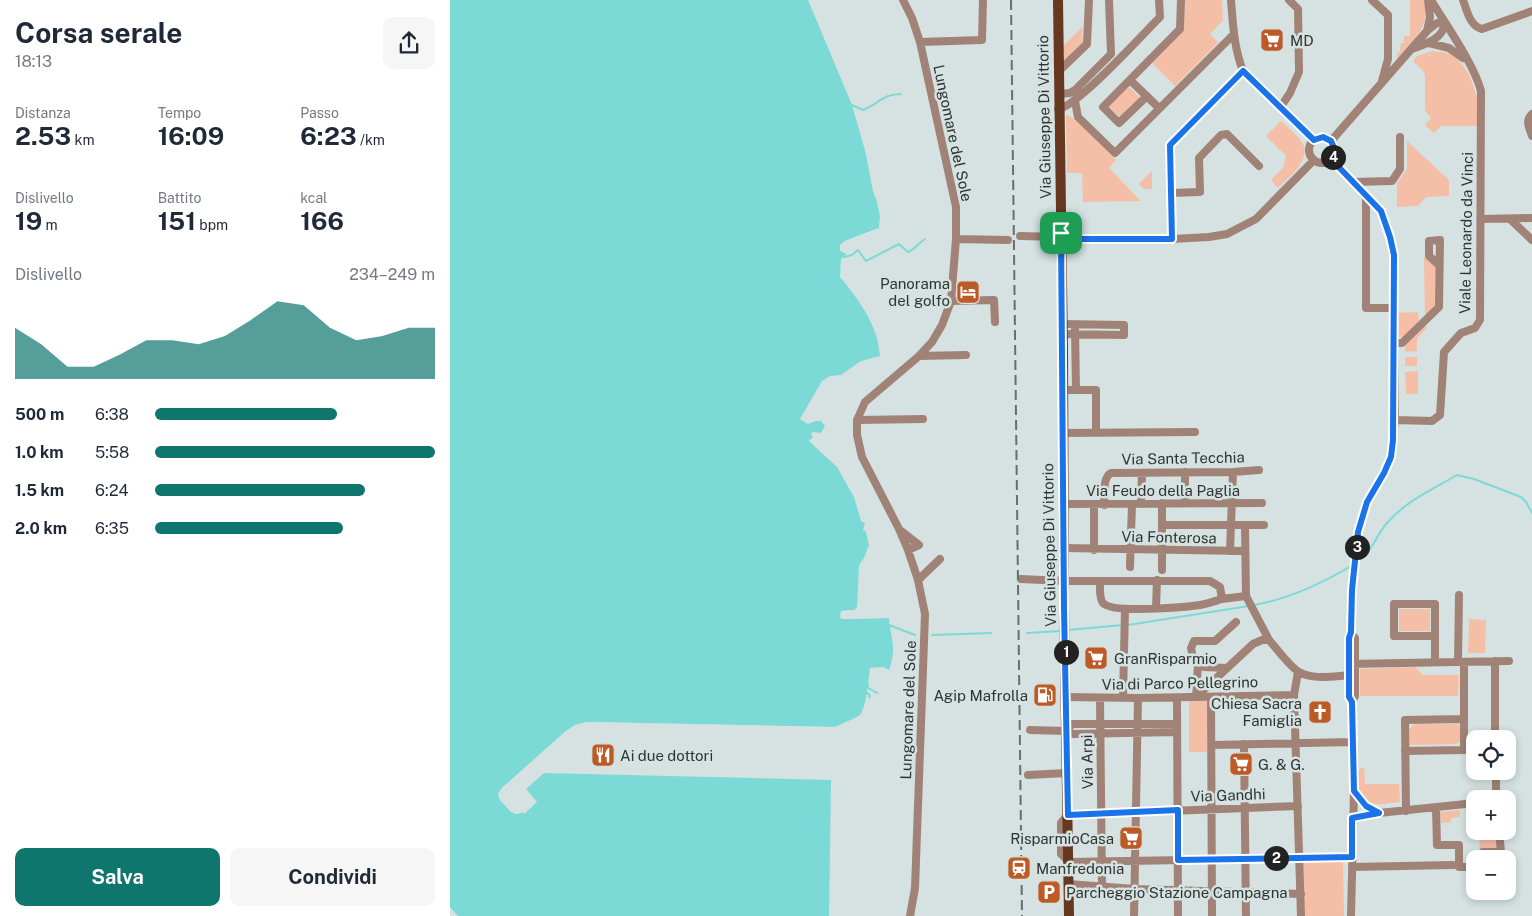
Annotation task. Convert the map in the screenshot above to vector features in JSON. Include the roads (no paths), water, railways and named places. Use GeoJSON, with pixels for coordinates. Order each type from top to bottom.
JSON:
{"type":"FeatureCollection","features":[{"type":"Feature","properties":{"kind":"main road","name":"Via Giuseppe Di Vittorio"},"geometry":{"type":"LineString","coordinates":[[1058,0],[1058,72],[1061,109],[1064,608],[1069,916]]}},
{"type":"Feature","properties":{"kind":"street","name":"Lungomare del Sole"},"geometry":{"type":"LineString","coordinates":[[903,0],[912,18],[920,42],[956,207],[956,239],[951,301],[942,325],[932,342],[919,356],[866,402],[857,420],[857,435],[862,457],[908,550],[918,580],[925,614],[916,874],[910,916]]}},
{"type":"Feature","properties":{"kind":"street"},"geometry":{"type":"LineString","coordinates":[[920,42],[982,40],[983,0]]}},
{"type":"Feature","properties":{"kind":"street"},"geometry":{"type":"LineString","coordinates":[[1058,72],[1087,44],[1090,0]]}},
{"type":"Feature","properties":{"kind":"street"},"geometry":{"type":"LineString","coordinates":[[1059,94],[1070,93],[1075,90],[1110,54],[1109,0]]}},
{"type":"Feature","properties":{"kind":"street"},"geometry":{"type":"LineString","coordinates":[[1061,109],[1083,95],[1160,17],[1160,0]]}},
{"type":"Feature","properties":{"kind":"street"},"geometry":{"type":"LineString","coordinates":[[1146,96],[1120,124],[1103,107],[1180,29],[1181,0]]}},
{"type":"Feature","properties":{"kind":"street"},"geometry":{"type":"LineString","coordinates":[[1231,0],[1233,35],[1237,56],[1243,71],[1314,140]]}},
{"type":"Feature","properties":{"kind":"street"},"geometry":{"type":"LineString","coordinates":[[1280,108],[1290,93],[1299,72],[1298,9],[1289,0]]}},
{"type":"Feature","properties":{"kind":"street"},"geometry":{"type":"LineString","coordinates":[[1372,0],[1388,15],[1388,59],[1382,83]]}},
{"type":"Feature","properties":{"kind":"street"},"geometry":{"type":"LineString","coordinates":[[1427,31],[1430,17],[1429,0]]}},
{"type":"Feature","properties":{"kind":"street","name":"Viale Leonardo da Vinci"},"geometry":{"type":"LineString","coordinates":[[1394,422],[1432,421],[1440,415],[1444,352],[1461,333],[1475,328],[1480,320],[1481,91],[1479,84],[1445,23],[1429,0]]}},
{"type":"Feature","properties":{"kind":"street"},"geometry":{"type":"LineString","coordinates":[[1463,0],[1472,24],[1476,28],[1482,29],[1532,11]]}},
{"type":"Feature","properties":{"kind":"street"},"geometry":{"type":"LineString","coordinates":[[1331,141],[1427,31],[1437,23],[1445,23],[1444,30],[1429,43],[1412,49]]}},
{"type":"Feature","properties":{"kind":"street"},"geometry":{"type":"LineString","coordinates":[[1061,109],[1078,117],[1115,153],[1233,35]]}},
{"type":"Feature","properties":{"kind":"street"},"geometry":{"type":"LineString","coordinates":[[1429,43],[1449,48],[1466,60]]}},
{"type":"Feature","properties":{"kind":"street"},"geometry":{"type":"LineString","coordinates":[[1388,59],[1395,68]]}},
{"type":"Feature","properties":{"kind":"street"},"geometry":{"type":"LineString","coordinates":[[1172,239],[1170,145],[1243,71]]}},
{"type":"Feature","properties":{"kind":"street"},"geometry":{"type":"LineString","coordinates":[[1130,80],[1159,108]]}},
{"type":"Feature","properties":{"kind":"street"},"geometry":{"type":"LineString","coordinates":[[1075,101],[1078,117]]}},
{"type":"Feature","properties":{"kind":"street"},"geometry":{"type":"LineString","coordinates":[[1532,114],[1528,119],[1528,123],[1532,136]]}},
{"type":"Feature","properties":{"kind":"street"},"geometry":{"type":"LineString","coordinates":[[1171,193],[1200,192],[1199,158],[1224,134],[1227,134],[1259,166]]}},
{"type":"Feature","properties":{"kind":"street"},"geometry":{"type":"LineString","coordinates":[[1323,137],[1331,141],[1335,150],[1331,159],[1323,163],[1314,160],[1309,150],[1314,140],[1323,137]]}},
{"type":"Feature","properties":{"kind":"street"},"geometry":{"type":"LineString","coordinates":[[1354,182],[1392,180],[1400,169],[1400,137]]}},
{"type":"Feature","properties":{"kind":"street"},"geometry":{"type":"LineString","coordinates":[[1331,159],[1381,211],[1394,255],[1394,422],[1391,457],[1367,502],[1358,532],[1352,590],[1351,632],[1349,638],[1355,696],[1352,702],[1354,791],[1352,818],[1352,916]]}},
{"type":"Feature","properties":{"kind":"street"},"geometry":{"type":"LineString","coordinates":[[1020,236],[1081,239],[1172,239],[1227,234],[1248,224],[1268,208],[1314,160]]}},
{"type":"Feature","properties":{"kind":"street"},"geometry":{"type":"LineString","coordinates":[[1366,196],[1366,308],[1394,308]]}},
{"type":"Feature","properties":{"kind":"street"},"geometry":{"type":"LineString","coordinates":[[1481,219],[1532,218]]}},
{"type":"Feature","properties":{"kind":"street"},"geometry":{"type":"LineString","coordinates":[[1510,219],[1532,240]]}},
{"type":"Feature","properties":{"kind":"street"},"geometry":{"type":"LineString","coordinates":[[1061,238],[1081,239]]}},
{"type":"Feature","properties":{"kind":"street"},"geometry":{"type":"LineString","coordinates":[[956,239],[1008,240]]}},
{"type":"Feature","properties":{"kind":"street"},"geometry":{"type":"LineString","coordinates":[[1394,343],[1402,343],[1439,307],[1439,265]]}},
{"type":"Feature","properties":{"kind":"street"},"geometry":{"type":"LineString","coordinates":[[951,301],[994,300],[995,322]]}},
{"type":"Feature","properties":{"kind":"street"},"geometry":{"type":"LineString","coordinates":[[1075,324],[1076,390]]}},
{"type":"Feature","properties":{"kind":"street"},"geometry":{"type":"LineString","coordinates":[[1075,324],[1124,325],[1124,334],[1076,334],[1062,329],[1075,324]]}},
{"type":"Feature","properties":{"kind":"street"},"geometry":{"type":"LineString","coordinates":[[919,356],[966,355]]}},
{"type":"Feature","properties":{"kind":"street"},"geometry":{"type":"LineString","coordinates":[[1063,390],[1096,390],[1096,432]]}},
{"type":"Feature","properties":{"kind":"street"},"geometry":{"type":"LineString","coordinates":[[857,420],[923,419]]}},
{"type":"Feature","properties":{"kind":"street"},"geometry":{"type":"LineString","coordinates":[[1063,433],[1195,432]]}},
{"type":"Feature","properties":{"kind":"street","name":"Via Santa Tecchia"},"geometry":{"type":"LineString","coordinates":[[1104,504],[1105,480],[1107,475],[1111,473],[1142,474],[1259,470]]}},
{"type":"Feature","properties":{"kind":"street"},"geometry":{"type":"LineString","coordinates":[[1185,472],[1185,503]]}},
{"type":"Feature","properties":{"kind":"street"},"geometry":{"type":"LineString","coordinates":[[1230,551],[1233,472]]}},
{"type":"Feature","properties":{"kind":"street"},"geometry":{"type":"LineString","coordinates":[[1141,504],[1142,474]]}},
{"type":"Feature","properties":{"kind":"street","name":"Via Feudo della Paglia"},"geometry":{"type":"LineString","coordinates":[[1064,504],[1262,503]]}},
{"type":"Feature","properties":{"kind":"street"},"geometry":{"type":"LineString","coordinates":[[1130,573],[1132,504]]}},
{"type":"Feature","properties":{"kind":"street"},"geometry":{"type":"LineString","coordinates":[[1162,504],[1162,570]]}},
{"type":"Feature","properties":{"kind":"street"},"geometry":{"type":"LineString","coordinates":[[1094,505],[1094,550]]}},
{"type":"Feature","properties":{"kind":"street"},"geometry":{"type":"LineString","coordinates":[[1162,525],[1264,526]]}},
{"type":"Feature","properties":{"kind":"street"},"geometry":{"type":"LineString","coordinates":[[1245,525],[1246,596],[1269,640],[1298,672],[1319,677],[1352,675]]}},
{"type":"Feature","properties":{"kind":"street","name":"Lungomare del Sole"},"geometry":{"type":"LineString","coordinates":[[899,529],[919,545],[908,550]]}},
{"type":"Feature","properties":{"kind":"street","name":"Via Fonterosa"},"geometry":{"type":"LineString","coordinates":[[1064,548],[1244,551]]}},
{"type":"Feature","properties":{"kind":"street"},"geometry":{"type":"LineString","coordinates":[[918,580],[940,558]]}},
{"type":"Feature","properties":{"kind":"street"},"geometry":{"type":"LineString","coordinates":[[1021,579],[1100,581],[1130,573],[1157,580],[1210,581],[1220,587],[1222,599]]}},
{"type":"Feature","properties":{"kind":"street"},"geometry":{"type":"LineString","coordinates":[[1156,608],[1157,580]]}},
{"type":"Feature","properties":{"kind":"street"},"geometry":{"type":"LineString","coordinates":[[1100,581],[1100,596],[1103,603],[1108,607],[1125,613],[1200,604],[1246,596]]}},
{"type":"Feature","properties":{"kind":"street"},"geometry":{"type":"LineString","coordinates":[[1406,751],[1464,750],[1459,595]]}},
{"type":"Feature","properties":{"kind":"street"},"geometry":{"type":"LineString","coordinates":[[1435,636],[1394,636],[1394,604],[1435,604],[1435,636],[1435,662]]}},
{"type":"Feature","properties":{"kind":"street"},"geometry":{"type":"LineString","coordinates":[[1123,698],[1125,613]]}},
{"type":"Feature","properties":{"kind":"street"},"geometry":{"type":"LineString","coordinates":[[1228,668],[1204,667],[1194,662],[1191,648],[1194,641],[1215,640],[1236,622]]}},
{"type":"Feature","properties":{"kind":"street"},"geometry":{"type":"LineString","coordinates":[[1196,697],[1253,644],[1262,640],[1269,640]]}},
{"type":"Feature","properties":{"kind":"street"},"geometry":{"type":"LineString","coordinates":[[1494,661],[1495,730]]}},
{"type":"Feature","properties":{"kind":"street"},"geometry":{"type":"LineString","coordinates":[[1352,664],[1509,661]]}},
{"type":"Feature","properties":{"kind":"street"},"geometry":{"type":"LineString","coordinates":[[1196,697],[1198,664]]}},
{"type":"Feature","properties":{"kind":"street"},"geometry":{"type":"LineString","coordinates":[[1298,672],[1294,695],[1301,916]]}},
{"type":"Feature","properties":{"kind":"street","name":"Via di Parco Pellegrino"},"geometry":{"type":"LineString","coordinates":[[1066,698],[1294,695]]}},
{"type":"Feature","properties":{"kind":"street"},"geometry":{"type":"LineString","coordinates":[[1211,697],[1212,916]]}},
{"type":"Feature","properties":{"kind":"street","name":"Via Arpi"},"geometry":{"type":"LineString","coordinates":[[1100,698],[1102,886]]}},
{"type":"Feature","properties":{"kind":"street"},"geometry":{"type":"LineString","coordinates":[[1134,916],[1138,698]]}},
{"type":"Feature","properties":{"kind":"street"},"geometry":{"type":"LineString","coordinates":[[1177,698],[1178,916]]}},
{"type":"Feature","properties":{"kind":"street"},"geometry":{"type":"LineString","coordinates":[[1406,810],[1405,720],[1464,719]]}},
{"type":"Feature","properties":{"kind":"street"},"geometry":{"type":"LineString","coordinates":[[1066,731],[1072,724],[1138,724],[1177,728]]}},
{"type":"Feature","properties":{"kind":"street"},"geometry":{"type":"LineString","coordinates":[[1030,730],[1066,731],[1073,734],[1138,733],[1177,728]]}},
{"type":"Feature","properties":{"kind":"street"},"geometry":{"type":"LineString","coordinates":[[1212,745],[1353,742]]}},
{"type":"Feature","properties":{"kind":"street"},"geometry":{"type":"LineString","coordinates":[[1244,744],[1246,916]]}},
{"type":"Feature","properties":{"kind":"street"},"geometry":{"type":"LineString","coordinates":[[1028,775],[1067,773]]}},
{"type":"Feature","properties":{"kind":"street"},"geometry":{"type":"LineString","coordinates":[[1354,791],[1366,806],[1379,813]]}},
{"type":"Feature","properties":{"kind":"street"},"geometry":{"type":"LineString","coordinates":[[1352,818],[1379,813],[1466,804]]}},
{"type":"Feature","properties":{"kind":"street","name":"Via Gandhi"},"geometry":{"type":"LineString","coordinates":[[1068,815],[1298,806]]}},
{"type":"Feature","properties":{"kind":"street"},"geometry":{"type":"LineString","coordinates":[[1436,808],[1437,845],[1459,845],[1459,867],[1466,867]]}},
{"type":"Feature","properties":{"kind":"street"},"geometry":{"type":"LineString","coordinates":[[1069,862],[1352,857]]}},
{"type":"Feature","properties":{"kind":"street"},"geometry":{"type":"LineString","coordinates":[[1352,867],[1453,865]]}},
{"type":"Feature","properties":{"kind":"street"},"geometry":{"type":"LineString","coordinates":[[1068,884],[1135,889],[1301,894]]}},
{"type":"Feature","properties":{"kind":"water"},"geometry":{"type":"Polygon","coordinates":[[[450,0],[808,0],[852,105],[866,154],[880,216],[879,228],[845,241],[840,245],[841,251],[846,254],[841,259],[840,277],[854,295],[871,323],[876,334],[880,356],[861,361],[841,375],[830,376],[822,381],[800,419],[808,424],[821,421],[825,426],[821,433],[813,432],[811,434],[813,437],[809,441],[837,467],[854,497],[861,521],[865,523],[863,530],[866,532],[869,545],[859,565],[857,607],[854,610],[841,611],[842,619],[889,618],[893,655],[889,670],[883,667],[870,668],[866,700],[860,715],[852,721],[835,727],[587,722],[575,725],[502,788],[498,794],[510,811],[518,814],[522,812],[524,814],[537,802],[526,789],[544,773],[831,780],[829,916],[458,916],[450,907],[450,0]]]}},
{"type":"Feature","properties":{"kind":"waterway"},"geometry":{"type":"LineString","coordinates":[[852,105],[863,110],[885,97],[901,94]]}},
{"type":"Feature","properties":{"kind":"waterway"},"geometry":{"type":"LineString","coordinates":[[844,257],[852,255],[858,250],[866,261],[899,244],[908,252],[925,239]]}},
{"type":"Feature","properties":{"kind":"waterway"},"geometry":{"type":"LineString","coordinates":[[1357,562],[1370,549],[1394,515],[1420,496],[1457,475],[1474,479],[1521,497],[1532,513]]}},
{"type":"Feature","properties":{"kind":"waterway"},"geometry":{"type":"LineString","coordinates":[[1254,605],[1304,590],[1351,566]]}},
{"type":"Feature","properties":{"kind":"waterway"},"geometry":{"type":"LineString","coordinates":[[1128,625],[1249,606]]}},
{"type":"Feature","properties":{"kind":"waterway"},"geometry":{"type":"LineString","coordinates":[[889,625],[915,635]]}},
{"type":"Feature","properties":{"kind":"waterway"},"geometry":{"type":"LineString","coordinates":[[1068,630],[1123,625]]}},
{"type":"Feature","properties":{"kind":"waterway"},"geometry":{"type":"LineString","coordinates":[[1027,633],[1061,631]]}},
{"type":"Feature","properties":{"kind":"waterway"},"geometry":{"type":"LineString","coordinates":[[932,635],[991,633]]}},
{"type":"Feature","properties":{"kind":"waterway"},"geometry":{"type":"LineString","coordinates":[[868,685],[868,688],[877,693]]}},
{"type":"Feature","properties":{"kind":"waterway"},"geometry":{"type":"LineString","coordinates":[[866,694],[868,693],[869,697]]}},
{"type":"Feature","properties":{"kind":"railway"},"geometry":{"type":"LineString","coordinates":[[1011,0],[1022,916]]}},
{"type":"Feature","properties":{"kind":"place","name":"MD"},"geometry":{"type":"Point","coordinates":[1272,40]}},
{"type":"Feature","properties":{"kind":"place","name":"Panorama del golfo"},"geometry":{"type":"Point","coordinates":[968,292]}},
{"type":"Feature","properties":{"kind":"place","name":"GranRisparmio"},"geometry":{"type":"Point","coordinates":[1096,658]}},
{"type":"Feature","properties":{"kind":"place","name":"Agip Mafrolla"},"geometry":{"type":"Point","coordinates":[1045,695]}},
{"type":"Feature","properties":{"kind":"place","name":"Chiesa Sacra Famiglia"},"geometry":{"type":"Point","coordinates":[1320,712]}},
{"type":"Feature","properties":{"kind":"place","name":"Ai due dottori"},"geometry":{"type":"Point","coordinates":[603,755]}},
{"type":"Feature","properties":{"kind":"place","name":"G. & G."},"geometry":{"type":"Point","coordinates":[1241,764]}},
{"type":"Feature","properties":{"kind":"place","name":"RisparmioCasa"},"geometry":{"type":"Point","coordinates":[1131,838]}},
{"type":"Feature","properties":{"kind":"place","name":"Manfredonia"},"geometry":{"type":"Point","coordinates":[1019,868]}},
{"type":"Feature","properties":{"kind":"place","name":"Parcheggio Stazione Campagna"},"geometry":{"type":"Point","coordinates":[1049,892]}}]}
